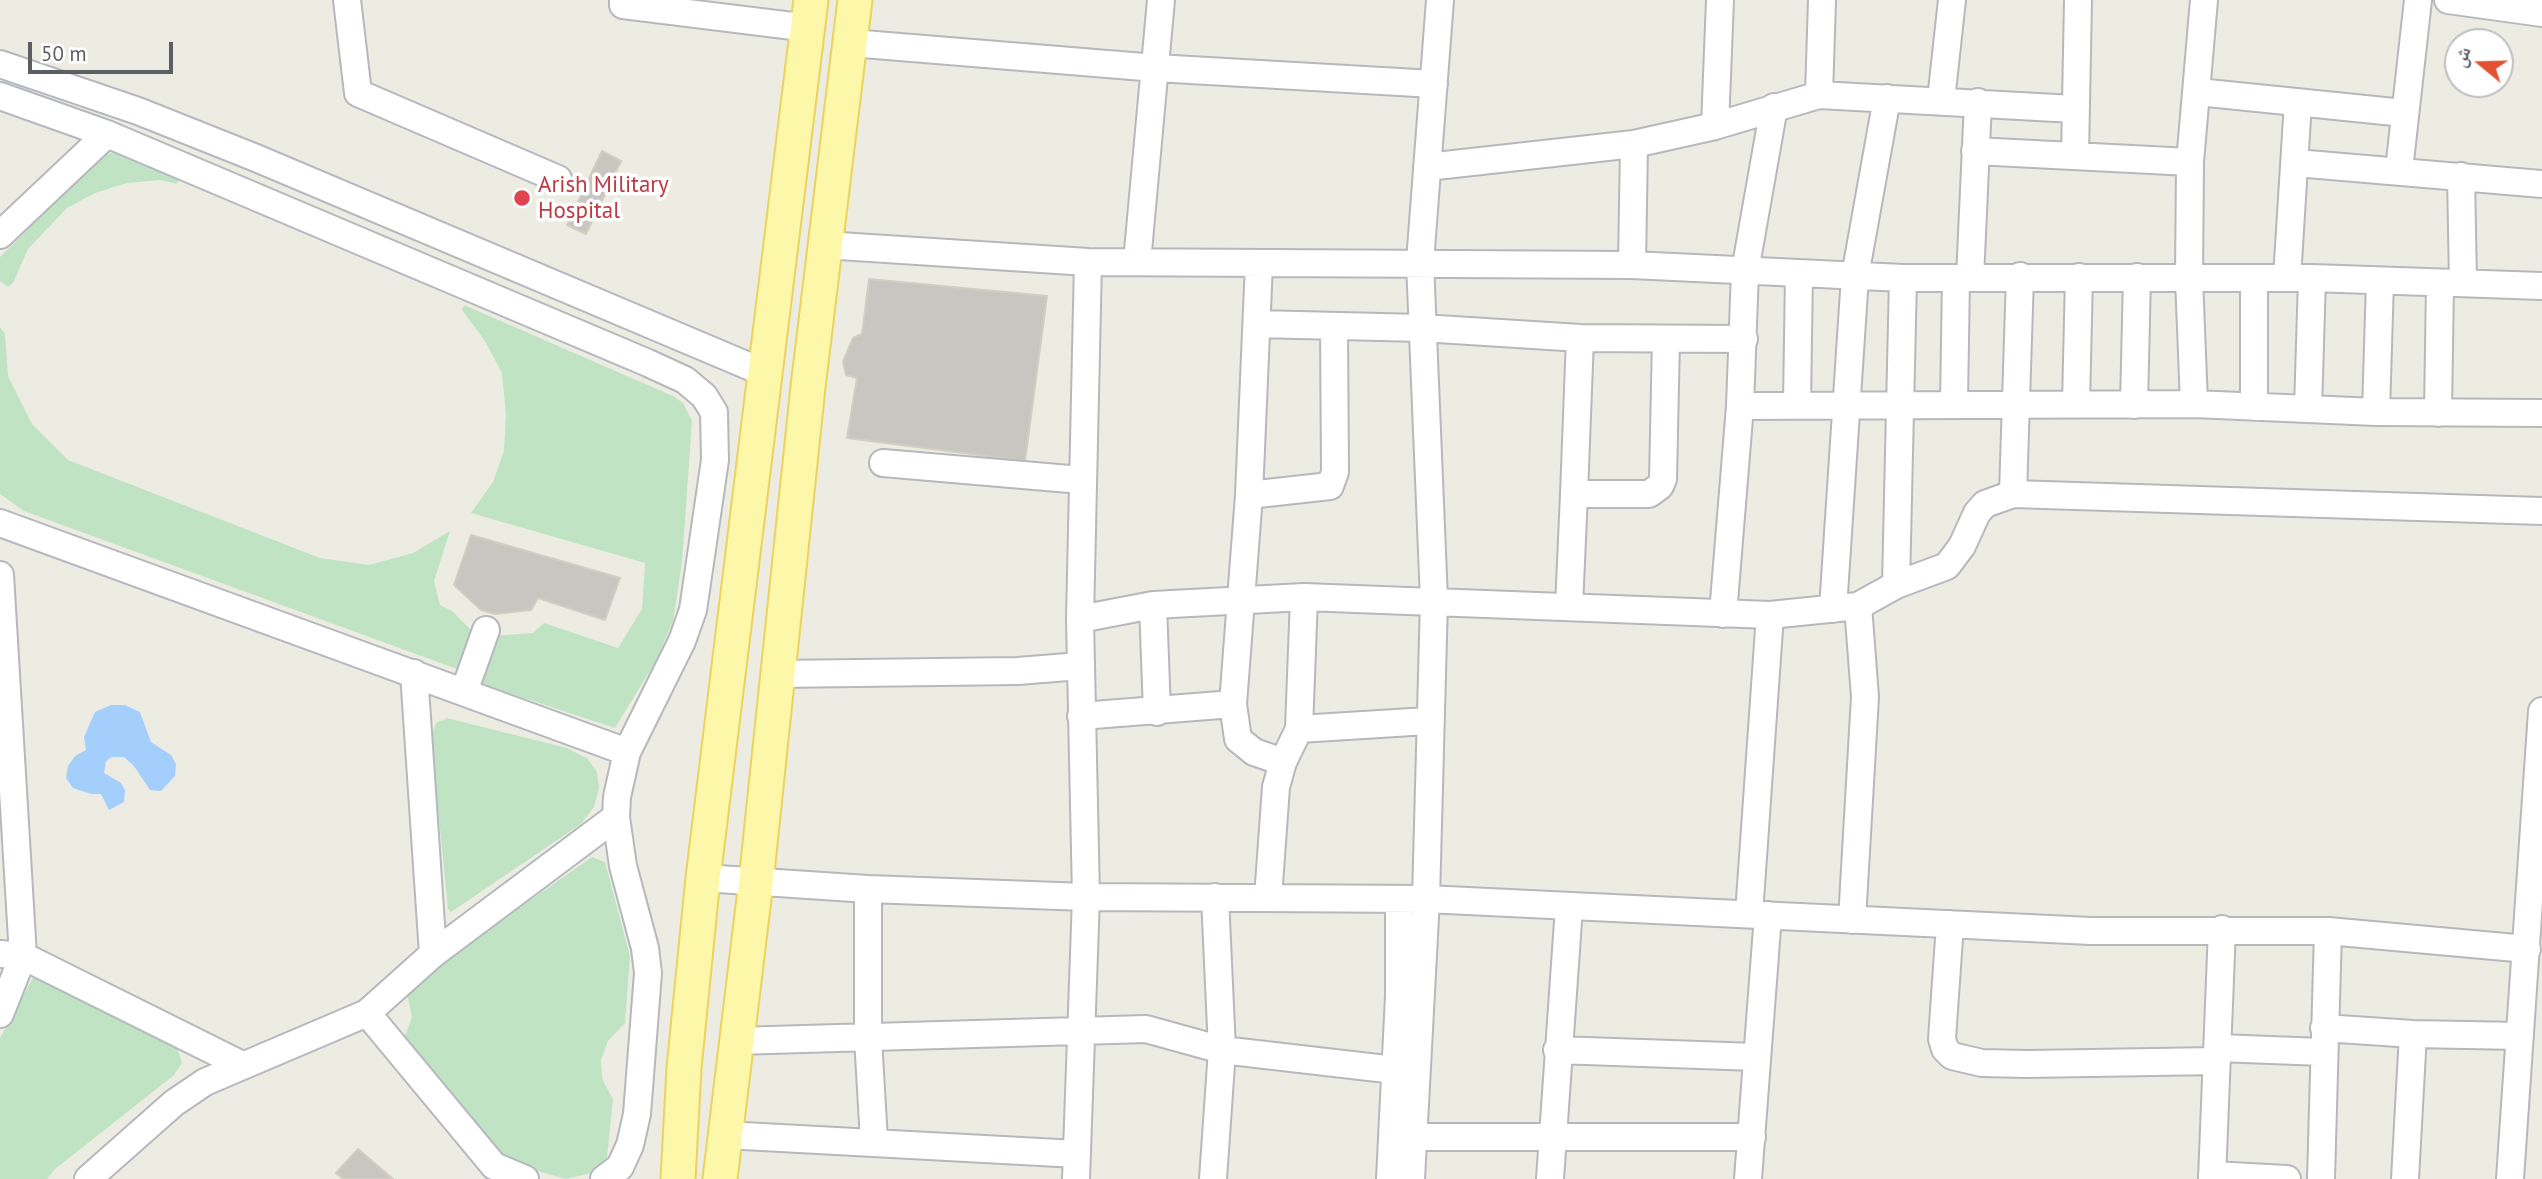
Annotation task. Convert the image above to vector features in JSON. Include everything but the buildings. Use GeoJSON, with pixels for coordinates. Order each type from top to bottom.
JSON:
{"type":"FeatureCollection","features":[{"type":"Feature","properties":{"kind":"main road"},"geometry":{"type":"LineString","coordinates":[[720,1179],[756,881],[824,245],[855,0]]}},
{"type":"Feature","properties":{"kind":"main road"},"geometry":{"type":"LineString","coordinates":[[678,1179],[684,1068],[703,878],[810,14]]}},
{"type":"Feature","properties":{"kind":"street"},"geometry":{"type":"LineString","coordinates":[[348,0],[358,93],[558,179]]}},
{"type":"Feature","properties":{"kind":"street"},"geometry":{"type":"LineString","coordinates":[[623,0],[622,5],[810,14]]}},
{"type":"Feature","properties":{"kind":"street"},"geometry":{"type":"LineString","coordinates":[[1137,262],[1161,0]]}},
{"type":"Feature","properties":{"kind":"street"},"geometry":{"type":"LineString","coordinates":[[1411,1179],[1426,899],[1428,721],[1434,600],[1420,262],[1440,0]]}},
{"type":"Feature","properties":{"kind":"street"},"geometry":{"type":"LineString","coordinates":[[1714,126],[1720,0]]}},
{"type":"Feature","properties":{"kind":"street"},"geometry":{"type":"LineString","coordinates":[[1819,95],[1822,0]]}},
{"type":"Feature","properties":{"kind":"street"},"geometry":{"type":"LineString","coordinates":[[1941,100],[1952,0]]}},
{"type":"Feature","properties":{"kind":"street"},"geometry":{"type":"LineString","coordinates":[[2075,155],[2078,0]]}},
{"type":"Feature","properties":{"kind":"street"},"geometry":{"type":"LineString","coordinates":[[2194,404],[2189,278],[2190,162],[2204,0]]}},
{"type":"Feature","properties":{"kind":"street"},"geometry":{"type":"LineString","coordinates":[[2399,170],[2418,0]]}},
{"type":"Feature","properties":{"kind":"street"},"geometry":{"type":"LineString","coordinates":[[2448,0],[2542,13]]}},
{"type":"Feature","properties":{"kind":"street"},"geometry":{"type":"LineString","coordinates":[[851,43],[1156,68],[1434,84]]}},
{"type":"Feature","properties":{"kind":"street"},"geometry":{"type":"LineString","coordinates":[[0,64],[138,111],[256,158],[765,373]]}},
{"type":"Feature","properties":{"kind":"street"},"geometry":{"type":"LineString","coordinates":[[2197,92],[2404,113]]}},
{"type":"Feature","properties":{"kind":"street"},"geometry":{"type":"LineString","coordinates":[[1427,167],[1634,145],[1714,126],[1819,95],[2074,109]]}},
{"type":"Feature","properties":{"kind":"street"},"geometry":{"type":"LineString","coordinates":[[0,96],[107,134],[648,363],[685,380],[704,396],[713,412],[715,460],[693,610],[682,641],[627,752],[616,817],[648,973],[637,1114],[630,1145],[620,1167],[604,1179]]}},
{"type":"Feature","properties":{"kind":"street"},"geometry":{"type":"LineString","coordinates":[[1852,919],[1865,697],[1845,607],[1844,403],[1855,276],[1887,98]]}},
{"type":"Feature","properties":{"kind":"street"},"geometry":{"type":"LineString","coordinates":[[1954,403],[1978,102]]}},
{"type":"Feature","properties":{"kind":"street"},"geometry":{"type":"LineString","coordinates":[[2298,102],[2296,163],[2308,409]]}},
{"type":"Feature","properties":{"kind":"street"},"geometry":{"type":"LineString","coordinates":[[1723,614],[1740,405],[1745,271],[1774,107]]}},
{"type":"Feature","properties":{"kind":"street"},"geometry":{"type":"LineString","coordinates":[[0,236],[107,134]]}},
{"type":"Feature","properties":{"kind":"street"},"geometry":{"type":"LineString","coordinates":[[1632,265],[1634,145]]}},
{"type":"Feature","properties":{"kind":"street"},"geometry":{"type":"LineString","coordinates":[[1975,151],[2190,162]]}},
{"type":"Feature","properties":{"kind":"street"},"geometry":{"type":"LineString","coordinates":[[2296,163],[2542,184]]}},
{"type":"Feature","properties":{"kind":"street"},"geometry":{"type":"LineString","coordinates":[[2438,413],[2461,176]]}},
{"type":"Feature","properties":{"kind":"street"},"geometry":{"type":"LineString","coordinates":[[824,245],[1088,262],[1632,265],[1903,278],[2300,278],[2542,286]]}},
{"type":"Feature","properties":{"kind":"street"},"geometry":{"type":"LineString","coordinates":[[724,1135],[874,1141],[1076,1167],[1086,897],[1080,619],[1081,480],[1088,262]]}},
{"type":"Feature","properties":{"kind":"street"},"geometry":{"type":"LineString","coordinates":[[1259,263],[1249,495],[1233,704],[1238,739],[1254,752],[1283,762]]}},
{"type":"Feature","properties":{"kind":"street"},"geometry":{"type":"LineString","coordinates":[[1797,404],[1799,273]]}},
{"type":"Feature","properties":{"kind":"street"},"geometry":{"type":"LineString","coordinates":[[2013,494],[2020,276]]}},
{"type":"Feature","properties":{"kind":"street"},"geometry":{"type":"LineString","coordinates":[[2076,404],[2079,277]]}},
{"type":"Feature","properties":{"kind":"street"},"geometry":{"type":"LineString","coordinates":[[1896,586],[1903,278]]}},
{"type":"Feature","properties":{"kind":"street"},"geometry":{"type":"LineString","coordinates":[[2134,405],[2137,278]]}},
{"type":"Feature","properties":{"kind":"street"},"geometry":{"type":"LineString","coordinates":[[2254,278],[2254,407]]}},
{"type":"Feature","properties":{"kind":"street"},"geometry":{"type":"LineString","coordinates":[[2376,412],[2380,281]]}},
{"type":"Feature","properties":{"kind":"street"},"geometry":{"type":"LineString","coordinates":[[1257,324],[1422,328],[1580,338],[1744,339]]}},
{"type":"Feature","properties":{"kind":"street"},"geometry":{"type":"LineString","coordinates":[[1249,495],[1330,486],[1335,472],[1334,326]]}},
{"type":"Feature","properties":{"kind":"street"},"geometry":{"type":"LineString","coordinates":[[1569,607],[1580,338]]}},
{"type":"Feature","properties":{"kind":"street"},"geometry":{"type":"LineString","coordinates":[[1574,494],[1649,494],[1660,486],[1665,471],[1666,339]]}},
{"type":"Feature","properties":{"kind":"street"},"geometry":{"type":"LineString","coordinates":[[1740,405],[2194,404],[2376,412],[2542,413]]}},
{"type":"Feature","properties":{"kind":"street"},"geometry":{"type":"LineString","coordinates":[[883,463],[1081,480]]}},
{"type":"Feature","properties":{"kind":"street"},"geometry":{"type":"LineString","coordinates":[[1080,619],[1153,605],[1304,597],[1770,615],[1845,607],[1947,566],[1962,546],[1977,513],[1985,505],[2013,494],[2542,511]]}},
{"type":"Feature","properties":{"kind":"street"},"geometry":{"type":"LineString","coordinates":[[0,523],[627,752]]}},
{"type":"Feature","properties":{"kind":"street"},"geometry":{"type":"LineString","coordinates":[[0,575],[11,955],[0,1014]]}},
{"type":"Feature","properties":{"kind":"street"},"geometry":{"type":"LineString","coordinates":[[1268,898],[1276,787],[1283,762],[1299,729],[1304,597]]}},
{"type":"Feature","properties":{"kind":"street"},"geometry":{"type":"LineString","coordinates":[[1153,605],[1157,712]]}},
{"type":"Feature","properties":{"kind":"street"},"geometry":{"type":"LineString","coordinates":[[1748,1179],[1756,1056],[1758,914],[1770,615]]}},
{"type":"Feature","properties":{"kind":"street"},"geometry":{"type":"LineString","coordinates":[[464,692],[486,630]]}},
{"type":"Feature","properties":{"kind":"street"},"geometry":{"type":"LineString","coordinates":[[778,674],[1018,671],[1080,666]]}},
{"type":"Feature","properties":{"kind":"street"},"geometry":{"type":"LineString","coordinates":[[414,673],[433,954]]}},
{"type":"Feature","properties":{"kind":"street"},"geometry":{"type":"LineString","coordinates":[[1080,716],[1233,704]]}},
{"type":"Feature","properties":{"kind":"street"},"geometry":{"type":"LineString","coordinates":[[2510,1179],[2542,711]]}},
{"type":"Feature","properties":{"kind":"street"},"geometry":{"type":"LineString","coordinates":[[1299,729],[1428,721]]}},
{"type":"Feature","properties":{"kind":"street"},"geometry":{"type":"LineString","coordinates":[[88,1179],[174,1103],[205,1082],[367,1013],[433,954],[616,817]]}},
{"type":"Feature","properties":{"kind":"street"},"geometry":{"type":"LineString","coordinates":[[703,878],[868,889],[1086,897],[1426,899],[2091,931],[2328,931],[2527,949]]}},
{"type":"Feature","properties":{"kind":"street"},"geometry":{"type":"LineString","coordinates":[[868,889],[868,1038],[874,1141]]}},
{"type":"Feature","properties":{"kind":"street"},"geometry":{"type":"LineString","coordinates":[[1213,1179],[1223,1050],[1215,897]]}},
{"type":"Feature","properties":{"kind":"street"},"geometry":{"type":"LineString","coordinates":[[1390,1179],[1399,899]]}},
{"type":"Feature","properties":{"kind":"street"},"geometry":{"type":"LineString","coordinates":[[1550,1179],[1569,907]]}},
{"type":"Feature","properties":{"kind":"street"},"geometry":{"type":"LineString","coordinates":[[1950,924],[1942,1039],[1945,1049],[1952,1056],[1982,1063],[2027,1065],[2218,1055],[2324,1040],[2413,1034],[2520,1037]]}},
{"type":"Feature","properties":{"kind":"street"},"geometry":{"type":"LineString","coordinates":[[2222,929],[2212,1177],[2287,1179]]}},
{"type":"Feature","properties":{"kind":"street"},"geometry":{"type":"LineString","coordinates":[[2321,1179],[2328,931]]}},
{"type":"Feature","properties":{"kind":"street"},"geometry":{"type":"LineString","coordinates":[[11,955],[242,1065]]}},
{"type":"Feature","properties":{"kind":"street"},"geometry":{"type":"LineString","coordinates":[[367,1013],[485,1173],[525,1179]]}},
{"type":"Feature","properties":{"kind":"street"},"geometry":{"type":"LineString","coordinates":[[736,1041],[1146,1029],[1223,1050],[1395,1070]]}},
{"type":"Feature","properties":{"kind":"street"},"geometry":{"type":"LineString","coordinates":[[2405,1179],[2413,1034]]}},
{"type":"Feature","properties":{"kind":"street"},"geometry":{"type":"LineString","coordinates":[[1557,1049],[1756,1056]]}},
{"type":"Feature","properties":{"kind":"street"},"geometry":{"type":"LineString","coordinates":[[1412,1137],[1752,1138]]}},
{"type":"Feature","properties":{"kind":"green space"},"geometry":{"type":"Polygon","coordinates":[[[114,152],[179,179],[177,184],[160,180],[127,183],[95,193],[67,208],[28,249],[13,283],[8,287],[0,281],[0,257],[103,155],[114,152]]]}},
{"type":"Feature","properties":{"kind":"green space"},"geometry":{"type":"Polygon","coordinates":[[[464,305],[673,396],[683,403],[692,421],[682,563],[673,621],[656,661],[615,728],[475,682],[491,636],[533,633],[544,623],[618,648],[642,609],[645,563],[471,513],[493,482],[504,451],[506,415],[502,373],[485,341],[462,310],[464,305]]]}},
{"type":"Feature","properties":{"kind":"green space"},"geometry":{"type":"Polygon","coordinates":[[[0,327],[5,334],[8,376],[32,424],[68,460],[320,558],[369,565],[413,553],[450,531],[434,581],[440,605],[452,611],[471,630],[457,669],[24,511],[0,494],[0,327]]]}},
{"type":"Feature","properties":{"kind":"green space"},"geometry":{"type":"Polygon","coordinates":[[[447,718],[567,748],[588,759],[597,772],[599,788],[594,807],[581,824],[451,912],[448,909],[431,738],[436,723],[447,718]]]}},
{"type":"Feature","properties":{"kind":"green space"},"geometry":{"type":"Polygon","coordinates":[[[592,857],[605,862],[630,956],[625,1023],[608,1041],[601,1060],[602,1078],[613,1100],[607,1158],[600,1171],[566,1179],[520,1166],[491,1150],[404,1039],[412,1017],[407,994],[410,984],[592,857]]]}},
{"type":"Feature","properties":{"kind":"green space"},"geometry":{"type":"Polygon","coordinates":[[[36,972],[177,1047],[182,1063],[173,1076],[55,1169],[47,1179],[0,1179],[0,1038],[36,972]]]}},
{"type":"Feature","properties":{"kind":"water"},"geometry":{"type":"Polygon","coordinates":[[[111,705],[125,705],[140,712],[151,742],[171,755],[176,764],[175,776],[161,791],[150,790],[134,766],[124,757],[112,757],[106,761],[104,773],[121,783],[125,790],[124,802],[109,810],[101,794],[73,788],[66,778],[68,766],[75,756],[86,750],[84,737],[95,712],[111,705]]]}},
{"type":"Feature","properties":{"kind":"place","name":"Arish Military Hospital"},"geometry":{"type":"Point","coordinates":[522,198]}}]}
